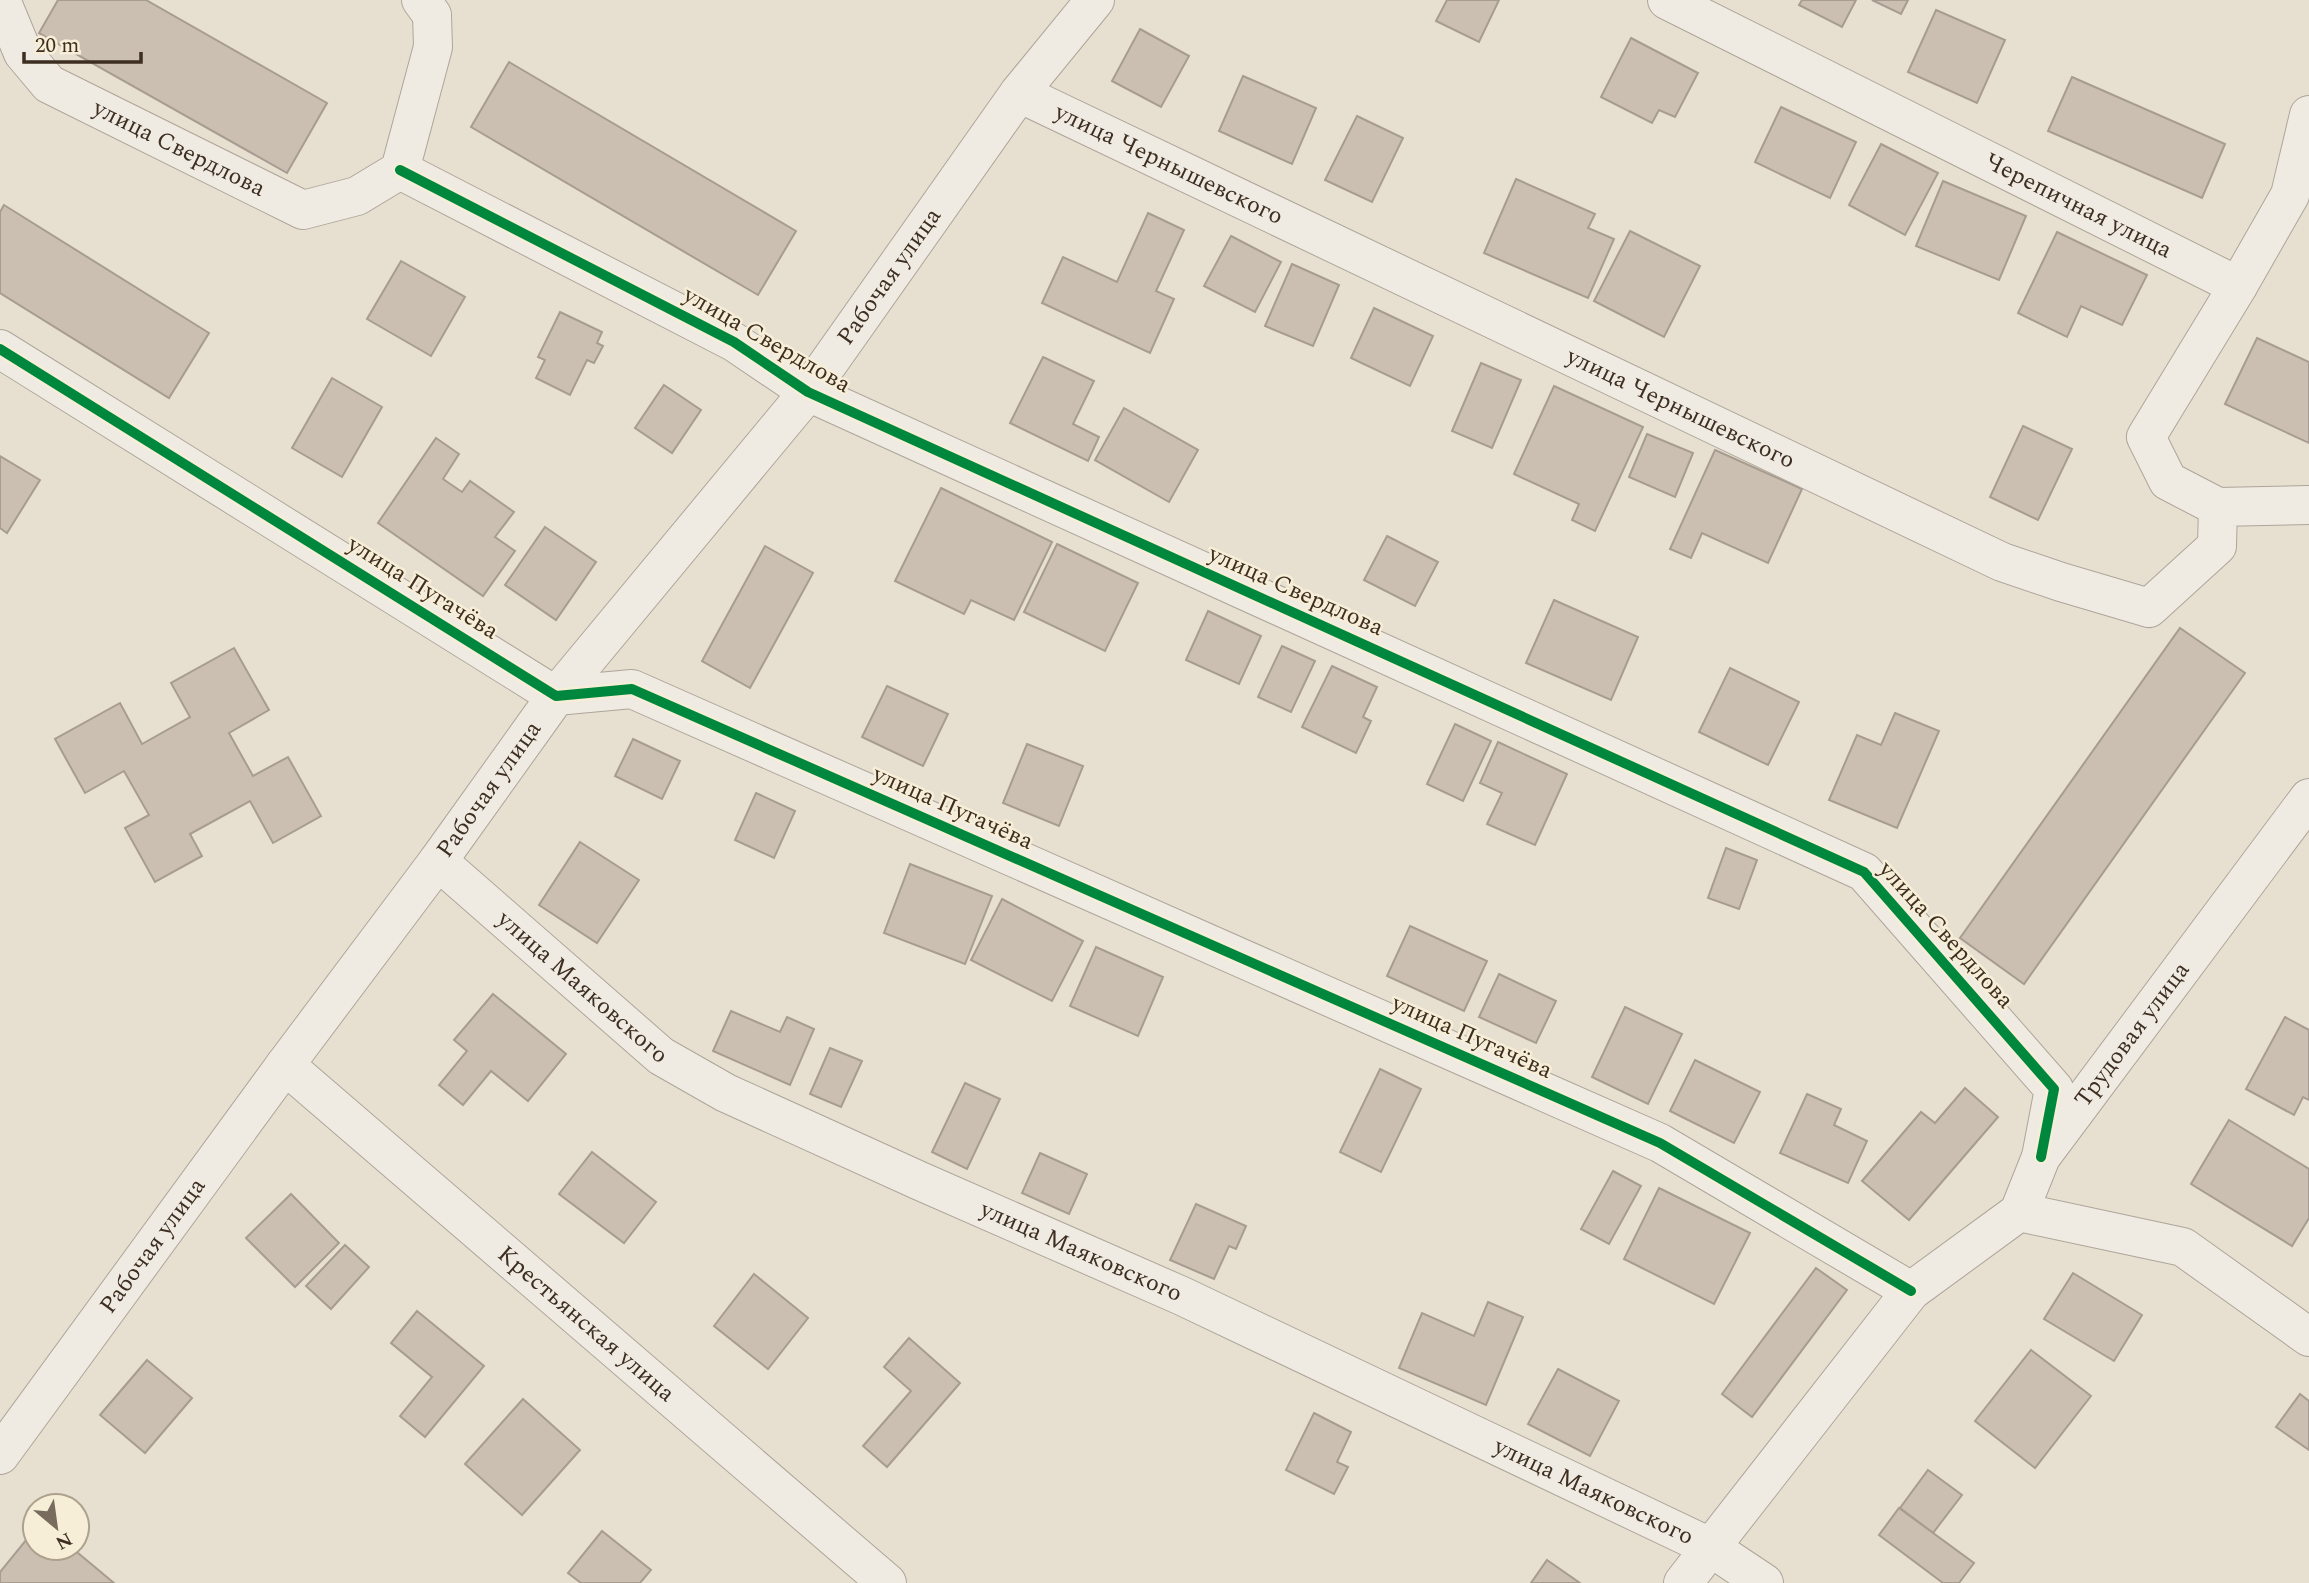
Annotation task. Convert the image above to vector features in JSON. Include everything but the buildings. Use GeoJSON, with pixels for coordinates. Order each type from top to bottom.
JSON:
{"type":"FeatureCollection","features":[{"type":"Feature","properties":{"kind":"street","name":"улица Свердлова"},"geometry":{"type":"LineString","coordinates":[[1,0],[23,53],[49,84],[303,210],[357,196],[400,170],[734,342],[808,393],[1864,872],[2054,1089],[2041,1157]]}},
{"type":"Feature","properties":{"kind":"street"},"geometry":{"type":"LineString","coordinates":[[400,170],[433,47],[432,15],[421,0]]}},
{"type":"Feature","properties":{"kind":"street","name":"Рабочая улица"},"geometry":{"type":"LineString","coordinates":[[0,1455],[438,861],[556,696],[808,393],[1019,93],[1095,0]]}},
{"type":"Feature","properties":{"kind":"street","name":"Черепичная улица"},"geometry":{"type":"LineString","coordinates":[[1667,0],[2238,286]]}},
{"type":"Feature","properties":{"kind":"street","name":"улица Чернышевского"},"geometry":{"type":"LineString","coordinates":[[1019,93],[2014,566],[2149,608],[2217,546],[2218,507]]}},
{"type":"Feature","properties":{"kind":"street"},"geometry":{"type":"LineString","coordinates":[[2309,115],[2290,195],[2146,437],[2168,481],[2218,507],[2309,505]]}},
{"type":"Feature","properties":{"kind":"street","name":"улица Пугачёва"},"geometry":{"type":"LineString","coordinates":[[0,349],[556,696],[632,689],[1660,1143],[1911,1291]]}},
{"type":"Feature","properties":{"kind":"street","name":"Трудовая улица"},"geometry":{"type":"LineString","coordinates":[[2019,1212],[2041,1157],[2309,797]]}},
{"type":"Feature","properties":{"kind":"street","name":"улица Маяковского"},"geometry":{"type":"LineString","coordinates":[[438,861],[662,1056],[726,1093],[1182,1296],[1710,1547],[1764,1583]]}},
{"type":"Feature","properties":{"kind":"street","name":"Крестьянская улица"},"geometry":{"type":"LineString","coordinates":[[285,1065],[887,1583]]}},
{"type":"Feature","properties":{"kind":"street"},"geometry":{"type":"LineString","coordinates":[[1683,1583],[1911,1291],[2019,1212],[2183,1247],[2309,1337]]}},
{"type":"Feature","properties":{"kind":"cycle path"},"geometry":{"type":"LineString","coordinates":[[400,170],[734,342],[808,392],[1864,872],[2054,1089],[2041,1157]]}},
{"type":"Feature","properties":{"kind":"cycle path"},"geometry":{"type":"LineString","coordinates":[[0,349],[556,696],[632,689],[1660,1143],[1911,1291]]}}]}
